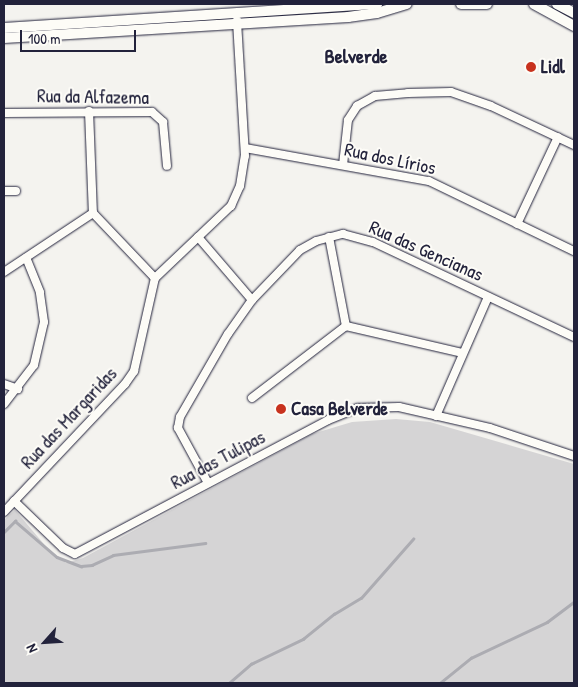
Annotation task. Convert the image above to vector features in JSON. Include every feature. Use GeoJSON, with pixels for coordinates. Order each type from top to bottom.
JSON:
{"type":"FeatureCollection","features":[{"type":"Feature","properties":{"kind":"main road"},"geometry":{"type":"LineString","coordinates":[[4,28],[377,4]]}},
{"type":"Feature","properties":{"kind":"main road"},"geometry":{"type":"LineString","coordinates":[[4,38],[348,17],[377,13],[407,4]]}},
{"type":"Feature","properties":{"kind":"main road"},"geometry":{"type":"LineString","coordinates":[[461,4],[487,4]]}},
{"type":"Feature","properties":{"kind":"main road"},"geometry":{"type":"LineString","coordinates":[[534,4],[574,26]]}},
{"type":"Feature","properties":{"kind":"main road"},"geometry":{"type":"LineString","coordinates":[[557,4],[574,13]]}},
{"type":"Feature","properties":{"kind":"street"},"geometry":{"type":"LineString","coordinates":[[89,111],[93,213],[156,278],[231,206],[240,186],[245,148],[237,13]]}},
{"type":"Feature","properties":{"kind":"street"},"geometry":{"type":"LineString","coordinates":[[343,165],[348,120],[357,106],[374,96],[451,92],[574,144]]}},
{"type":"Feature","properties":{"kind":"street","name":"Rua da Alfazema"},"geometry":{"type":"LineString","coordinates":[[4,113],[149,110],[157,114],[165,128],[167,166]]}},
{"type":"Feature","properties":{"kind":"street"},"geometry":{"type":"LineString","coordinates":[[518,224],[558,137]]}},
{"type":"Feature","properties":{"kind":"street","name":"Rua dos Lírios"},"geometry":{"type":"LineString","coordinates":[[245,148],[429,182],[574,251]]}},
{"type":"Feature","properties":{"kind":"street"},"geometry":{"type":"LineString","coordinates":[[4,192],[16,191]]}},
{"type":"Feature","properties":{"kind":"street"},"geometry":{"type":"LineString","coordinates":[[4,272],[93,213]]}},
{"type":"Feature","properties":{"kind":"street","name":"Rua das Gencianas"},"geometry":{"type":"LineString","coordinates":[[208,483],[178,428],[180,417],[228,334],[252,300],[300,250],[329,238],[343,234],[374,242],[574,337]]}},
{"type":"Feature","properties":{"kind":"street"},"geometry":{"type":"LineString","coordinates":[[198,237],[252,300]]}},
{"type":"Feature","properties":{"kind":"street"},"geometry":{"type":"LineString","coordinates":[[329,238],[346,326]]}},
{"type":"Feature","properties":{"kind":"street"},"geometry":{"type":"LineString","coordinates":[[4,404],[18,389],[34,365],[44,322],[40,292],[26,258]]}},
{"type":"Feature","properties":{"kind":"street","name":"Rua das Margaridas"},"geometry":{"type":"LineString","coordinates":[[4,512],[97,415],[134,372],[156,278]]}},
{"type":"Feature","properties":{"kind":"street"},"geometry":{"type":"LineString","coordinates":[[436,416],[488,297]]}},
{"type":"Feature","properties":{"kind":"street"},"geometry":{"type":"LineString","coordinates":[[346,326],[462,353]]}},
{"type":"Feature","properties":{"kind":"street"},"geometry":{"type":"LineString","coordinates":[[252,398],[346,326]]}},
{"type":"Feature","properties":{"kind":"street"},"geometry":{"type":"LineString","coordinates":[[4,384],[18,389]]}},
{"type":"Feature","properties":{"kind":"street","name":"Rua das Tulipas"},"geometry":{"type":"LineString","coordinates":[[14,501],[63,548],[75,554],[328,420],[358,408],[399,407],[490,428],[574,456]]}},
{"type":"Feature","properties":{"kind":"shaded area"},"geometry":{"type":"Polygon","coordinates":[[[396,419],[430,422],[574,464],[574,683],[4,683],[4,520],[15,510],[49,550],[66,563],[83,558],[312,434],[352,422],[396,419]]]}},
{"type":"Feature","properties":{"kind":"waterway"},"geometry":{"type":"LineString","coordinates":[[4,532],[15,521],[57,557],[81,566],[92,565],[113,555],[205,543]]}},
{"type":"Feature","properties":{"kind":"waterway"},"geometry":{"type":"LineString","coordinates":[[229,683],[251,664],[303,639],[334,614],[361,598],[413,539]]}},
{"type":"Feature","properties":{"kind":"waterway"},"geometry":{"type":"LineString","coordinates":[[440,683],[471,658],[547,622],[574,602]]}},
{"type":"Feature","properties":{"kind":"place","name":"Lidl"},"geometry":{"type":"Point","coordinates":[531,67]}},
{"type":"Feature","properties":{"kind":"place","name":"Casa Belverde"},"geometry":{"type":"Point","coordinates":[281,409]}},
{"type":"Feature","properties":{"kind":"district","name":"Belverde"},"geometry":{"type":"Point","coordinates":[356,55]}}]}
